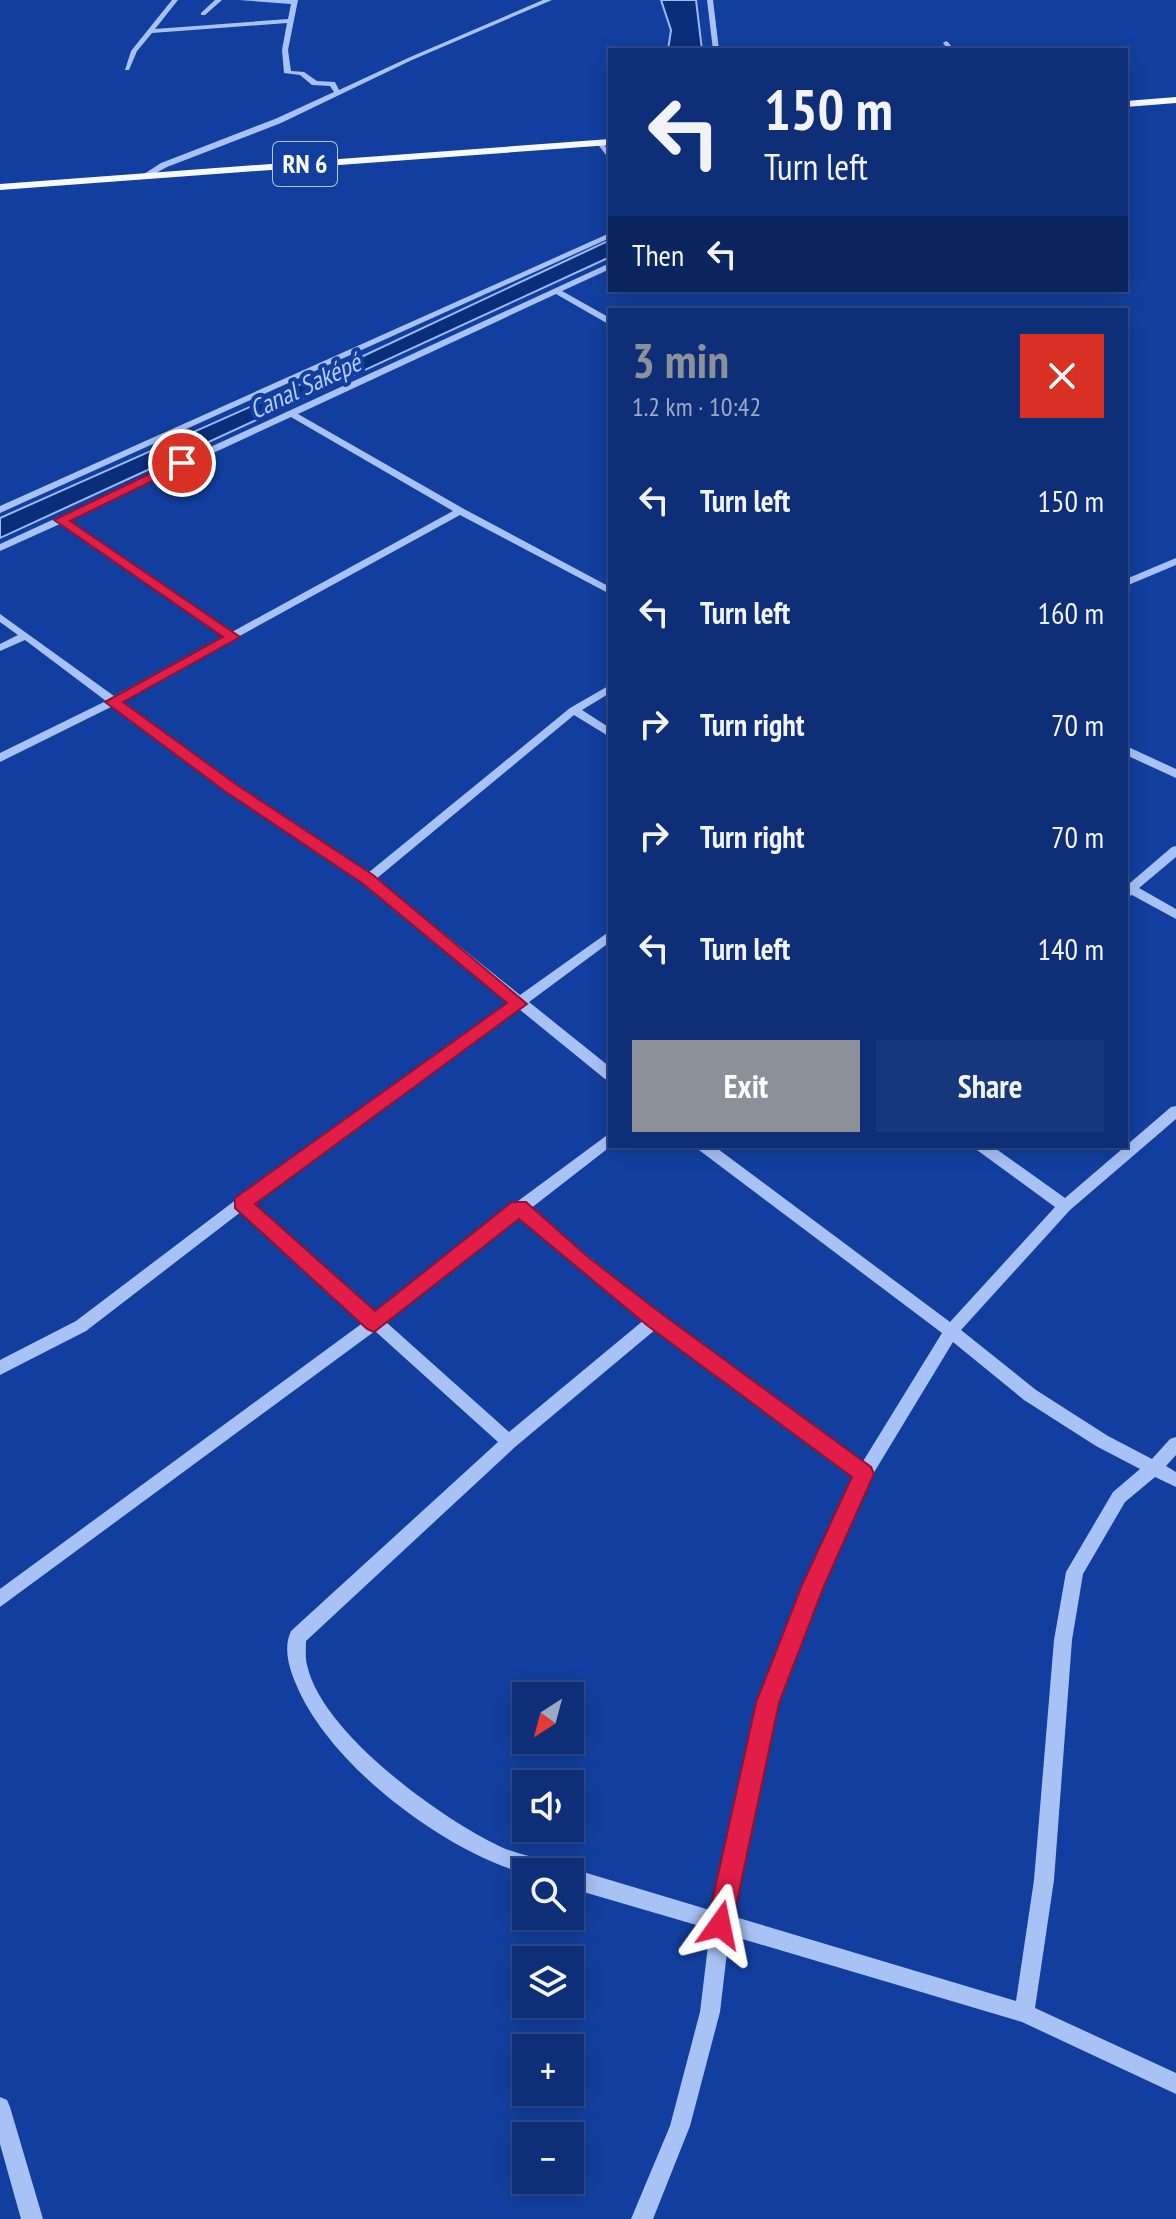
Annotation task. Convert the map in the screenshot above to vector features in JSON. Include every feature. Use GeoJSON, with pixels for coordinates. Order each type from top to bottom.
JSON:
{"type":"FeatureCollection","features":[{"type":"Feature","properties":{"kind":"main road"},"geometry":{"type":"LineString","coordinates":[[1128,104],[1176,100]]}},
{"type":"Feature","properties":{"kind":"main road","name":"RN 6"},"geometry":{"type":"LineString","coordinates":[[0,187],[605,142]]}},
{"type":"Feature","properties":{"kind":"street"},"geometry":{"type":"LineString","coordinates":[[127,69],[134,51],[175,0]]}},
{"type":"Feature","properties":{"kind":"street"},"geometry":{"type":"LineString","coordinates":[[203,14],[219,0]]}},
{"type":"Feature","properties":{"kind":"street"},"geometry":{"type":"LineString","coordinates":[[242,0],[294,1],[285,50],[288,73],[302,73],[315,83],[332,84],[338,93]]}},
{"type":"Feature","properties":{"kind":"street"},"geometry":{"type":"LineString","coordinates":[[147,176],[164,165],[278,121],[549,0]]}},
{"type":"Feature","properties":{"kind":"street"},"geometry":{"type":"LineString","coordinates":[[710,0],[716,48]]}},
{"type":"Feature","properties":{"kind":"street"},"geometry":{"type":"LineString","coordinates":[[151,31],[290,21]]}},
{"type":"Feature","properties":{"kind":"street"},"geometry":{"type":"LineString","coordinates":[[0,510],[608,236]]}},
{"type":"Feature","properties":{"kind":"street"},"geometry":{"type":"LineString","coordinates":[[0,548],[608,267]]}},
{"type":"Feature","properties":{"kind":"street"},"geometry":{"type":"LineString","coordinates":[[556,291],[608,321]]}},
{"type":"Feature","properties":{"kind":"street"},"geometry":{"type":"LineString","coordinates":[[292,414],[460,511],[608,590]]}},
{"type":"Feature","properties":{"kind":"street"},"geometry":{"type":"LineString","coordinates":[[0,758],[112,702],[460,511]]}},
{"type":"Feature","properties":{"kind":"street"},"geometry":{"type":"LineString","coordinates":[[61,520],[233,637]]}},
{"type":"Feature","properties":{"kind":"street"},"geometry":{"type":"LineString","coordinates":[[1128,582],[1176,561]]}},
{"type":"Feature","properties":{"kind":"street"},"geometry":{"type":"LineString","coordinates":[[0,617],[231,788],[368,879],[608,1073]]}},
{"type":"Feature","properties":{"kind":"street"},"geometry":{"type":"LineString","coordinates":[[0,648],[25,636]]}},
{"type":"Feature","properties":{"kind":"street"},"geometry":{"type":"LineString","coordinates":[[368,879],[574,710],[608,689]]}},
{"type":"Feature","properties":{"kind":"street"},"geometry":{"type":"LineString","coordinates":[[574,710],[608,732]]}},
{"type":"Feature","properties":{"kind":"street"},"geometry":{"type":"LineString","coordinates":[[1128,751],[1176,774]]}},
{"type":"Feature","properties":{"kind":"street"},"geometry":{"type":"LineString","coordinates":[[1128,888],[1176,850]]}},
{"type":"Feature","properties":{"kind":"street"},"geometry":{"type":"LineString","coordinates":[[1128,890],[1176,915]]}},
{"type":"Feature","properties":{"kind":"street"},"geometry":{"type":"LineString","coordinates":[[0,1368],[81,1326],[242,1203],[608,937]]}},
{"type":"Feature","properties":{"kind":"street"},"geometry":{"type":"LineString","coordinates":[[646,2218],[680,2126],[710,2012],[720,1925],[767,1703],[813,1585],[864,1474],[951,1331],[1065,1206],[1176,1111]]}},
{"type":"Feature","properties":{"kind":"street"},"geometry":{"type":"LineString","coordinates":[[0,1599],[374,1323],[608,1141]]}},
{"type":"Feature","properties":{"kind":"street"},"geometry":{"type":"LineString","coordinates":[[707,1148],[951,1331],[1030,1395],[1102,1441],[1176,1480]]}},
{"type":"Feature","properties":{"kind":"street"},"geometry":{"type":"LineString","coordinates":[[985,1148],[1065,1206]]}},
{"type":"Feature","properties":{"kind":"street"},"geometry":{"type":"LineString","coordinates":[[242,1203],[509,1442]]}},
{"type":"Feature","properties":{"kind":"street"},"geometry":{"type":"LineString","coordinates":[[519,1208],[582,1264],[864,1474]]}},
{"type":"Feature","properties":{"kind":"street"},"geometry":{"type":"LineString","coordinates":[[512,1860],[494,1854],[427,1817],[355,1755],[311,1696],[298,1666],[297,1637],[509,1442],[655,1320]]}},
{"type":"Feature","properties":{"kind":"street"},"geometry":{"type":"LineString","coordinates":[[1024,2013],[1044,1880],[1063,1640],[1075,1572],[1119,1497],[1154,1468],[1176,1444]]}},
{"type":"Feature","properties":{"kind":"street"},"geometry":{"type":"LineString","coordinates":[[584,1882],[1024,2013],[1176,2084]]}},
{"type":"Feature","properties":{"kind":"street"},"geometry":{"type":"LineString","coordinates":[[0,2107],[32,2219]]}},
{"type":"Feature","properties":{"kind":"water"},"geometry":{"type":"Polygon","coordinates":[[[661,0],[696,0],[702,48],[668,48],[671,30],[661,0]]]}},
{"type":"Feature","properties":{"kind":"water","name":"Canal Saképé"},"geometry":{"type":"Polygon","coordinates":[[[608,241],[608,258],[0,538],[0,518],[342,366],[608,241]]]}},
{"type":"Feature","properties":{"kind":"route"},"geometry":{"type":"LineString","coordinates":[[182,463],[61,520],[233,637],[112,702],[231,788],[368,879],[519,1004],[242,1203],[374,1323],[519,1208],[582,1264],[864,1474],[813,1585],[767,1703],[720,1925]]}}]}
